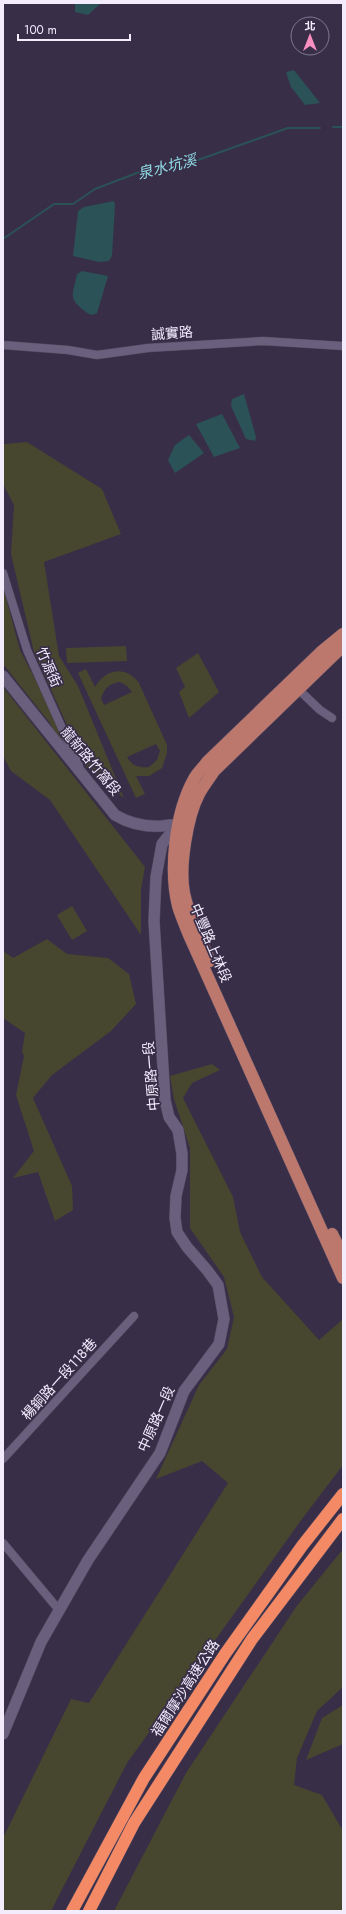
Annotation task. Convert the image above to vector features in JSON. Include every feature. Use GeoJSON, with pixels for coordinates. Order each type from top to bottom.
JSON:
{"type":"FeatureCollection","features":[{"type":"Feature","properties":{"kind":"highway","name":"福爾摩沙高速公路"},"geometry":{"type":"LineString","coordinates":[[72,1911],[144,1778],[225,1654],[302,1546],[343,1494]]}},
{"type":"Feature","properties":{"kind":"highway"},"geometry":{"type":"LineString","coordinates":[[89,1911],[134,1824],[244,1652],[343,1519]]}},
{"type":"Feature","properties":{"kind":"main road","name":"中豐路上林段"},"geometry":{"type":"LineString","coordinates":[[183,825],[183,803],[194,779],[207,762],[310,661],[343,634]]}},
{"type":"Feature","properties":{"kind":"main road","name":"中豐路上林段"},"geometry":{"type":"LineString","coordinates":[[343,646],[214,771],[199,794],[183,825],[175,856],[175,885],[181,913],[189,935],[340,1248],[343,1278]]}},
{"type":"Feature","properties":{"kind":"street","name":"誠實路"},"geometry":{"type":"LineString","coordinates":[[3,345],[68,350],[97,355],[148,348],[263,341],[343,346]]}},
{"type":"Feature","properties":{"kind":"street","name":"竹源街"},"geometry":{"type":"LineString","coordinates":[[3,573],[27,650],[80,769]]}},
{"type":"Feature","properties":{"kind":"street","name":"龍新路竹窩段"},"geometry":{"type":"LineString","coordinates":[[3,676],[116,815],[125,821],[138,825],[152,827],[183,825]]}},
{"type":"Feature","properties":{"kind":"street"},"geometry":{"type":"LineString","coordinates":[[299,690],[320,710],[332,718]]}},
{"type":"Feature","properties":{"kind":"street","name":"中原路一段"},"geometry":{"type":"LineString","coordinates":[[3,1734],[41,1642],[88,1560],[160,1453],[184,1391],[219,1344],[224,1319],[218,1285],[207,1270],[187,1248],[177,1232],[175,1218],[176,1196],[182,1170],[182,1154],[178,1130],[169,1116],[165,1100],[154,921],[156,877],[162,844],[183,825]]}},
{"type":"Feature","properties":{"kind":"street","name":"楊銅路一段118巷"},"geometry":{"type":"LineString","coordinates":[[3,1459],[134,1316]]}},
{"type":"Feature","properties":{"kind":"street"},"geometry":{"type":"LineString","coordinates":[[3,1543],[59,1610]]}},
{"type":"Feature","properties":{"kind":"shaded area"},"geometry":{"type":"Polygon","coordinates":[[[75,3],[101,3],[88,15],[75,12],[75,3]]]}},
{"type":"Feature","properties":{"kind":"shaded area"},"geometry":{"type":"Polygon","coordinates":[[[294,70],[320,103],[305,105],[291,87],[286,72],[294,70]]]}},
{"type":"Feature","properties":{"kind":"shaded area"},"geometry":{"type":"Polygon","coordinates":[[[114,201],[112,256],[109,261],[99,262],[73,256],[78,211],[84,207],[114,201]]]}},
{"type":"Feature","properties":{"kind":"shaded area"},"geometry":{"type":"Polygon","coordinates":[[[82,271],[108,276],[97,313],[94,315],[86,312],[80,307],[76,303],[73,296],[77,274],[82,271]]]}},
{"type":"Feature","properties":{"kind":"shaded area"},"geometry":{"type":"Polygon","coordinates":[[[244,394],[256,437],[255,441],[246,439],[231,406],[232,399],[244,394]]]}},
{"type":"Feature","properties":{"kind":"shaded area"},"geometry":{"type":"Polygon","coordinates":[[[222,414],[240,448],[214,457],[196,424],[222,414]]]}},
{"type":"Feature","properties":{"kind":"shaded area"},"geometry":{"type":"Polygon","coordinates":[[[189,435],[204,453],[175,473],[168,460],[175,445],[189,435]]]}},
{"type":"Feature","properties":{"kind":"shaded area"},"geometry":{"type":"Polygon","coordinates":[[[27,442],[102,489],[121,534],[44,562],[59,656],[78,686],[124,798],[86,767],[34,652],[11,554],[14,505],[3,484],[3,444],[27,442]]]}},
{"type":"Feature","properties":{"kind":"shaded area"},"geometry":{"type":"Polygon","coordinates":[[[3,587],[20,650],[69,745],[61,745],[50,723],[3,664],[3,587]]]}},
{"type":"Feature","properties":{"kind":"shaded area"},"geometry":{"type":"Polygon","coordinates":[[[126,646],[127,661],[67,663],[66,648],[126,646]]]}},
{"type":"Feature","properties":{"kind":"shaded area"},"geometry":{"type":"Polygon","coordinates":[[[198,653],[219,692],[189,718],[179,692],[185,687],[176,668],[198,653]]]}},
{"type":"Feature","properties":{"kind":"shaded area"},"geometry":{"type":"Polygon","coordinates":[[[86,669],[95,687],[105,676],[116,672],[128,674],[134,677],[139,683],[167,745],[167,753],[162,768],[149,776],[136,776],[145,794],[136,798],[78,673],[86,669]],[[120,682],[110,685],[105,689],[101,699],[104,705],[132,692],[127,686],[120,682]],[[156,744],[127,757],[136,766],[149,767],[157,760],[160,751],[156,744]]]}},
{"type":"Feature","properties":{"kind":"shaded area"},"geometry":{"type":"Polygon","coordinates":[[[3,687],[145,867],[141,889],[141,935],[50,800],[11,771],[3,756],[3,687]]]}},
{"type":"Feature","properties":{"kind":"shaded area"},"geometry":{"type":"Polygon","coordinates":[[[72,906],[87,931],[72,940],[57,915],[72,906]]]}},
{"type":"Feature","properties":{"kind":"shaded area"},"geometry":{"type":"Polygon","coordinates":[[[47,939],[67,954],[108,958],[129,974],[136,1004],[111,1031],[52,1075],[33,1098],[72,1186],[73,1210],[55,1221],[38,1172],[13,1178],[34,1151],[16,1095],[24,1056],[22,1052],[25,1033],[3,1018],[3,951],[13,958],[47,939]]]}},
{"type":"Feature","properties":{"kind":"shaded area"},"geometry":{"type":"Polygon","coordinates":[[[212,1064],[220,1070],[192,1083],[183,1098],[233,1197],[240,1232],[262,1277],[319,1340],[343,1319],[343,1465],[302,1519],[127,1763],[51,1911],[3,1911],[3,1838],[71,1699],[89,1703],[228,1483],[202,1461],[156,1479],[199,1385],[227,1349],[234,1317],[224,1277],[190,1228],[190,1148],[174,1099],[170,1076],[212,1064]]]}},
{"type":"Feature","properties":{"kind":"shaded area"},"geometry":{"type":"Polygon","coordinates":[[[343,1549],[343,1687],[317,1711],[297,1758],[294,1785],[322,1795],[343,1831],[343,1911],[114,1911],[186,1773],[296,1607],[343,1549]]]}},
{"type":"Feature","properties":{"kind":"shaded area"},"geometry":{"type":"Polygon","coordinates":[[[343,1705],[343,1744],[306,1760],[322,1718],[343,1705]]]}},
{"type":"Feature","properties":{"kind":"waterway","name":"泉水坑溪"},"geometry":{"type":"LineString","coordinates":[[333,127],[343,127]]}},
{"type":"Feature","properties":{"kind":"waterway","name":"泉水坑溪"},"geometry":{"type":"LineString","coordinates":[[3,239],[54,204],[73,204],[95,189],[155,166],[184,165],[288,128],[320,128]]}}]}
